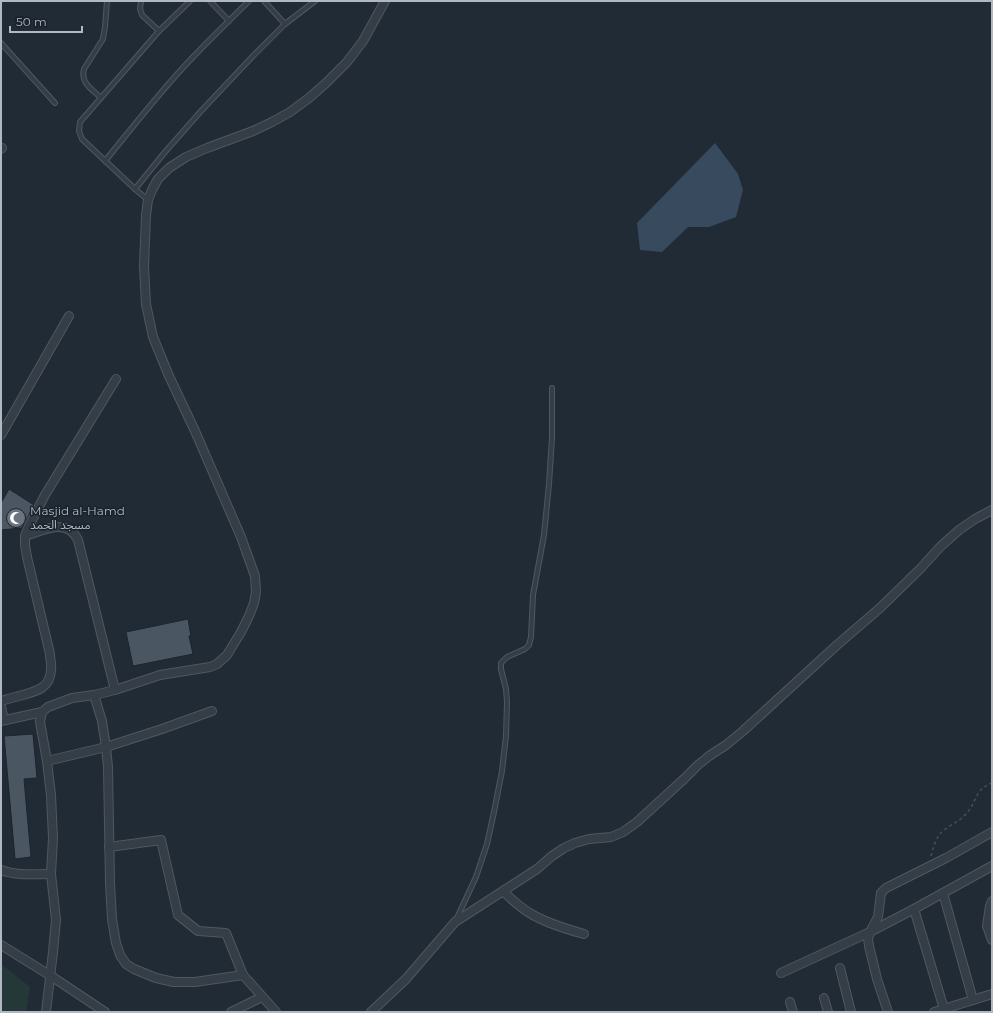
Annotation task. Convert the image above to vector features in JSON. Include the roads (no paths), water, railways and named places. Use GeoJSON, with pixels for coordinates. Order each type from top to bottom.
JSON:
{"type":"FeatureCollection","features":[{"type":"Feature","properties":{"kind":"street"},"geometry":{"type":"LineString","coordinates":[[1,707],[2,720],[42,712],[48,707],[59,702],[114,690],[160,675],[210,667],[217,664],[227,655],[241,632],[254,603],[256,592],[255,576],[241,537],[153,337],[146,304],[144,274],[148,200],[158,179],[168,168],[186,157],[272,122],[310,98],[346,62],[363,41],[385,1]]}},
{"type":"Feature","properties":{"kind":"street"},"geometry":{"type":"LineString","coordinates":[[1,434],[69,316]]}},
{"type":"Feature","properties":{"kind":"street"},"geometry":{"type":"LineString","coordinates":[[1,701],[38,691],[45,686],[48,681],[52,669],[50,654],[26,557],[25,536],[45,495],[116,379]]}},
{"type":"Feature","properties":{"kind":"street"},"geometry":{"type":"LineString","coordinates":[[371,1012],[406,979],[455,922],[537,869],[564,848],[575,842],[611,837],[623,832],[636,822],[698,765],[744,731],[837,645],[880,608],[941,546],[959,530],[992,510]]}},
{"type":"Feature","properties":{"kind":"street"},"geometry":{"type":"LineString","coordinates":[[25,536],[58,526],[64,527],[75,533],[78,540],[114,690]]}},
{"type":"Feature","properties":{"kind":"street"},"geometry":{"type":"LineString","coordinates":[[94,695],[102,721],[106,747],[108,767],[112,919],[116,943],[120,955],[126,964],[134,969],[174,982],[195,982],[244,975]]}},
{"type":"Feature","properties":{"kind":"street"},"geometry":{"type":"LineString","coordinates":[[47,761],[106,747],[212,711]]}},
{"type":"Feature","properties":{"kind":"street"},"geometry":{"type":"LineString","coordinates":[[42,712],[40,722],[51,795],[53,838],[51,874],[56,920],[46,1012]]}},
{"type":"Feature","properties":{"kind":"street"},"geometry":{"type":"LineString","coordinates":[[888,1012],[877,980],[868,938],[878,917],[881,895],[886,888],[992,832]]}},
{"type":"Feature","properties":{"kind":"street"},"geometry":{"type":"LineString","coordinates":[[109,847],[161,840],[178,915],[198,931],[226,933],[244,975],[276,1012]]}},
{"type":"Feature","properties":{"kind":"street"},"geometry":{"type":"LineString","coordinates":[[781,973],[870,932],[990,869]]}},
{"type":"Feature","properties":{"kind":"street"},"geometry":{"type":"LineString","coordinates":[[1,870],[24,874],[51,874]]}},
{"type":"Feature","properties":{"kind":"street"},"geometry":{"type":"LineString","coordinates":[[503,891],[532,915],[562,928],[584,934]]}},
{"type":"Feature","properties":{"kind":"street"},"geometry":{"type":"LineString","coordinates":[[943,893],[973,1000]]}},
{"type":"Feature","properties":{"kind":"street"},"geometry":{"type":"LineString","coordinates":[[992,901],[987,926],[992,940]]}},
{"type":"Feature","properties":{"kind":"street"},"geometry":{"type":"LineString","coordinates":[[914,909],[944,1009]]}},
{"type":"Feature","properties":{"kind":"street"},"geometry":{"type":"LineString","coordinates":[[1,945],[105,1012]]}},
{"type":"Feature","properties":{"kind":"street"},"geometry":{"type":"LineString","coordinates":[[840,968],[851,1012]]}},
{"type":"Feature","properties":{"kind":"street"},"geometry":{"type":"LineString","coordinates":[[934,1012],[992,994]]}},
{"type":"Feature","properties":{"kind":"street"},"geometry":{"type":"LineString","coordinates":[[231,1012],[262,996]]}},
{"type":"Feature","properties":{"kind":"street"},"geometry":{"type":"LineString","coordinates":[[824,998],[828,1012]]}},
{"type":"Feature","properties":{"kind":"street"},"geometry":{"type":"LineString","coordinates":[[790,1002],[792,1012]]}},
{"type":"Feature","properties":{"kind":"lane"},"geometry":{"type":"LineString","coordinates":[[101,98],[87,85],[83,80],[82,75],[84,69],[103,39],[107,1]]}},
{"type":"Feature","properties":{"kind":"lane"},"geometry":{"type":"LineString","coordinates":[[141,1],[140,9],[142,16],[159,31]]}},
{"type":"Feature","properties":{"kind":"lane"},"geometry":{"type":"LineString","coordinates":[[148,200],[82,139],[79,131],[80,122],[159,31],[190,1]]}},
{"type":"Feature","properties":{"kind":"lane"},"geometry":{"type":"LineString","coordinates":[[210,1],[229,21]]}},
{"type":"Feature","properties":{"kind":"lane"},"geometry":{"type":"LineString","coordinates":[[105,161],[173,79],[249,1]]}},
{"type":"Feature","properties":{"kind":"lane"},"geometry":{"type":"LineString","coordinates":[[264,1],[286,24]]}},
{"type":"Feature","properties":{"kind":"lane"},"geometry":{"type":"LineString","coordinates":[[135,189],[202,110],[253,56],[286,24],[315,1]]}},
{"type":"Feature","properties":{"kind":"lane"},"geometry":{"type":"LineString","coordinates":[[1,43],[55,103]]}},
{"type":"Feature","properties":{"kind":"lane"},"geometry":{"type":"LineString","coordinates":[[455,922],[476,878],[487,844],[494,812],[506,736],[507,702],[501,664],[507,657],[526,649],[529,645],[531,637],[533,595],[544,535],[549,484],[552,438],[552,388]]}},
{"type":"Feature","properties":{"kind":"water"},"geometry":{"type":"Polygon","coordinates":[[[715,143],[738,174],[743,190],[736,217],[709,227],[688,227],[662,252],[640,250],[637,223],[715,143]]]}},
{"type":"Feature","properties":{"kind":"place","name":"Masjid al-Hamd مسجد الحمد"},"geometry":{"type":"Point","coordinates":[16,518]}}]}
